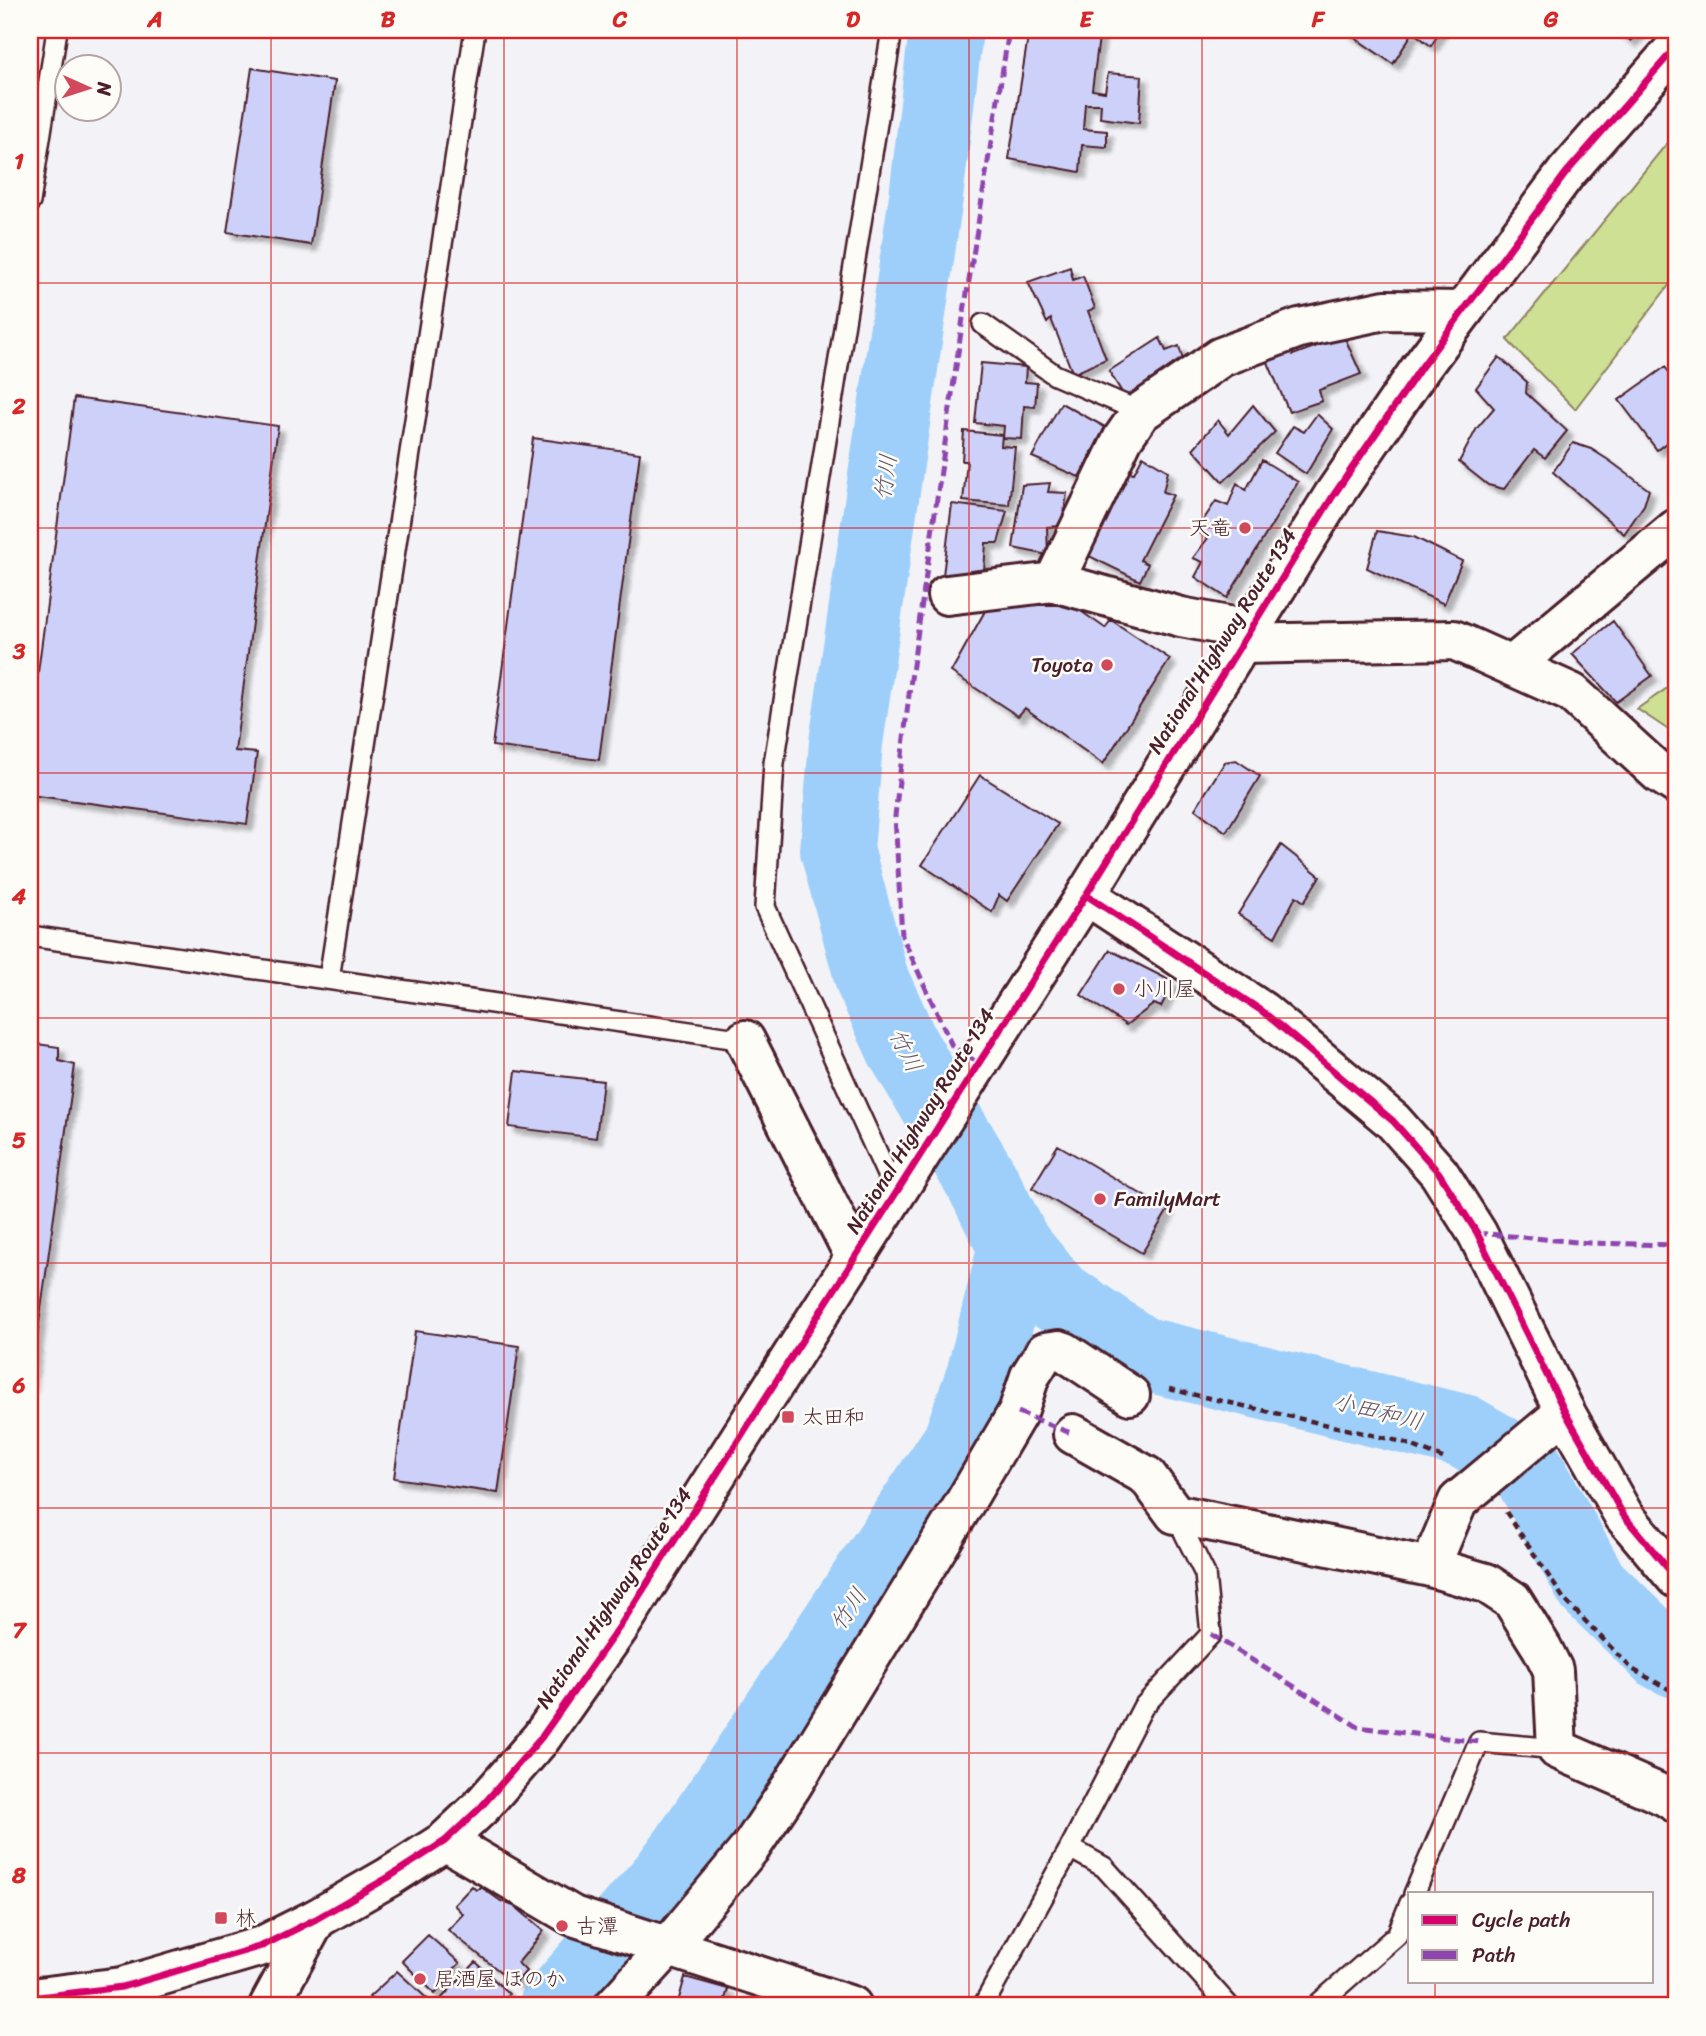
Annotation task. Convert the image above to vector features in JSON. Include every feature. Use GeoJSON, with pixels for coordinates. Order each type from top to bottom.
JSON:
{"type":"FeatureCollection","features":[{"type":"Feature","properties":{"kind":"main road","name":"National Highway Route 134"},"geometry":{"type":"LineString","coordinates":[[30,1998],[122,1987],[262,1946],[316,1919],[445,1841],[481,1807],[541,1738],[612,1637],[1086,895],[1333,496],[1420,369],[1566,173],[1676,47]]}},
{"type":"Feature","properties":{"kind":"main road"},"geometry":{"type":"LineString","coordinates":[[1054,582],[1123,438],[1141,412],[1220,357],[1299,328],[1385,310],[1463,312]]}},
{"type":"Feature","properties":{"kind":"main road"},"geometry":{"type":"LineString","coordinates":[[1513,665],[1676,529]]}},
{"type":"Feature","properties":{"kind":"main road"},"geometry":{"type":"LineString","coordinates":[[947,595],[1054,582],[1245,637],[1454,640],[1572,693],[1659,773],[1676,783]]}},
{"type":"Feature","properties":{"kind":"main road"},"geometry":{"type":"LineString","coordinates":[[1086,895],[1262,1011],[1393,1121],[1439,1173],[1477,1233],[1565,1412],[1624,1516],[1676,1577]]}},
{"type":"Feature","properties":{"kind":"main road"},"geometry":{"type":"LineString","coordinates":[[746,1040],[855,1257]]}},
{"type":"Feature","properties":{"kind":"main road"},"geometry":{"type":"LineString","coordinates":[[614,2006],[668,1947],[751,1847],[791,1787],[1018,1412],[1030,1376],[1045,1352],[1065,1352],[1130,1395]]}},
{"type":"Feature","properties":{"kind":"main road"},"geometry":{"type":"LineString","coordinates":[[1430,1567],[1458,1501],[1565,1412]]}},
{"type":"Feature","properties":{"kind":"main road"},"geometry":{"type":"LineString","coordinates":[[1073,1434],[1147,1476],[1175,1514],[1430,1567],[1486,1583],[1512,1600],[1553,1670],[1557,1749],[1676,1803]]}},
{"type":"Feature","properties":{"kind":"main road"},"geometry":{"type":"LineString","coordinates":[[445,1841],[573,1916],[852,2006]]}},
{"type":"Feature","properties":{"kind":"main road"},"geometry":{"type":"LineString","coordinates":[[269,2006],[316,1919]]}},
{"type":"Feature","properties":{"kind":"lane"},"geometry":{"type":"LineString","coordinates":[[30,202],[57,30]]}},
{"type":"Feature","properties":{"kind":"lane"},"geometry":{"type":"LineString","coordinates":[[328,979],[475,30]]}},
{"type":"Feature","properties":{"kind":"lane"},"geometry":{"type":"LineString","coordinates":[[892,30],[774,763],[765,907],[895,1192]]}},
{"type":"Feature","properties":{"kind":"lane"},"geometry":{"type":"LineString","coordinates":[[983,324],[1055,375],[1141,412]]}},
{"type":"Feature","properties":{"kind":"lane"},"geometry":{"type":"LineString","coordinates":[[30,936],[746,1040]]}},
{"type":"Feature","properties":{"kind":"lane"},"geometry":{"type":"LineString","coordinates":[[984,2006],[1143,1707],[1211,1634],[1205,1574],[1175,1514]]}},
{"type":"Feature","properties":{"kind":"lane"},"geometry":{"type":"LineString","coordinates":[[1415,1892],[1479,1742],[1557,1749]]}},
{"type":"Feature","properties":{"kind":"lane"},"geometry":{"type":"LineString","coordinates":[[1070,1848],[1104,1867],[1229,2006]]}},
{"type":"Feature","properties":{"kind":"lane"},"geometry":{"type":"LineString","coordinates":[[1316,2006],[1397,1935],[1408,1908]]}},
{"type":"Feature","properties":{"kind":"green space"},"geometry":{"type":"Polygon","coordinates":[[[1676,132],[1676,276],[1575,409],[1507,340],[1676,132]]]}},
{"type":"Feature","properties":{"kind":"green space"},"geometry":{"type":"Polygon","coordinates":[[[1676,682],[1676,735],[1637,709],[1676,682]]]}},
{"type":"Feature","properties":{"kind":"building"},"geometry":{"type":"Polygon","coordinates":[[[1029,30],[1100,30],[1092,90],[1105,92],[1108,73],[1142,76],[1139,123],[1100,118],[1101,104],[1085,104],[1083,129],[1107,131],[1107,147],[1082,145],[1080,172],[1009,159],[1029,30]]]}},
{"type":"Feature","properties":{"kind":"building"},"geometry":{"type":"Polygon","coordinates":[[[1346,30],[1441,30],[1431,46],[1413,32],[1393,64],[1346,30]]]}},
{"type":"Feature","properties":{"kind":"building"},"geometry":{"type":"Polygon","coordinates":[[[1616,30],[1641,30],[1631,41],[1616,30]]]}},
{"type":"Feature","properties":{"kind":"building"},"geometry":{"type":"Polygon","coordinates":[[[252,68],[335,81],[311,245],[227,232],[252,68]]]}},
{"type":"Feature","properties":{"kind":"building"},"geometry":{"type":"Polygon","coordinates":[[[1070,267],[1073,280],[1083,276],[1095,308],[1088,311],[1106,359],[1073,374],[1051,319],[1047,323],[1028,282],[1070,267]]]}},
{"type":"Feature","properties":{"kind":"building"},"geometry":{"type":"Polygon","coordinates":[[[1344,336],[1361,374],[1319,390],[1322,401],[1289,412],[1267,360],[1289,348],[1293,355],[1344,336]]]}},
{"type":"Feature","properties":{"kind":"building"},"geometry":{"type":"Polygon","coordinates":[[[1160,338],[1166,351],[1179,346],[1183,360],[1126,399],[1109,371],[1160,338]]]}},
{"type":"Feature","properties":{"kind":"building"},"geometry":{"type":"Polygon","coordinates":[[[1499,357],[1527,382],[1526,393],[1567,431],[1545,458],[1534,450],[1504,489],[1488,485],[1459,462],[1477,428],[1494,408],[1476,388],[1499,357]]]}},
{"type":"Feature","properties":{"kind":"building"},"geometry":{"type":"Polygon","coordinates":[[[981,363],[1026,367],[1025,382],[1037,383],[1035,407],[1024,406],[1022,439],[1003,438],[1004,426],[975,423],[981,363]]]}},
{"type":"Feature","properties":{"kind":"building"},"geometry":{"type":"Polygon","coordinates":[[[1665,367],[1676,381],[1676,435],[1657,450],[1619,400],[1665,367]]]}},
{"type":"Feature","properties":{"kind":"building"},"geometry":{"type":"Polygon","coordinates":[[[74,398],[278,426],[235,751],[257,753],[247,824],[30,795],[30,733],[74,398]]]}},
{"type":"Feature","properties":{"kind":"building"},"geometry":{"type":"Polygon","coordinates":[[[1061,403],[1105,427],[1079,477],[1032,457],[1061,403]]]}},
{"type":"Feature","properties":{"kind":"building"},"geometry":{"type":"Polygon","coordinates":[[[1253,405],[1275,432],[1223,482],[1193,449],[1218,420],[1229,434],[1253,405]]]}},
{"type":"Feature","properties":{"kind":"building"},"geometry":{"type":"Polygon","coordinates":[[[1317,414],[1333,429],[1306,474],[1275,453],[1293,426],[1304,432],[1317,414]]]}},
{"type":"Feature","properties":{"kind":"building"},"geometry":{"type":"Polygon","coordinates":[[[964,431],[1002,435],[1001,446],[1015,447],[1009,505],[963,501],[967,461],[962,461],[964,431]]]}},
{"type":"Feature","properties":{"kind":"building"},"geometry":{"type":"Polygon","coordinates":[[[533,438],[640,453],[599,760],[492,746],[533,438]]]}},
{"type":"Feature","properties":{"kind":"building"},"geometry":{"type":"Polygon","coordinates":[[[1573,443],[1591,449],[1649,490],[1644,505],[1624,534],[1553,472],[1573,443]]]}},
{"type":"Feature","properties":{"kind":"building"},"geometry":{"type":"Polygon","coordinates":[[[1143,456],[1168,471],[1163,492],[1173,495],[1140,560],[1148,564],[1140,581],[1089,556],[1125,471],[1134,473],[1143,456]]]}},
{"type":"Feature","properties":{"kind":"building"},"geometry":{"type":"Polygon","coordinates":[[[1262,460],[1298,482],[1227,598],[1195,577],[1203,562],[1193,558],[1208,538],[1196,531],[1216,501],[1228,506],[1237,483],[1246,490],[1262,460]]]}},
{"type":"Feature","properties":{"kind":"building"},"geometry":{"type":"Polygon","coordinates":[[[1050,483],[1048,492],[1067,493],[1062,526],[1047,527],[1048,555],[1013,548],[1022,485],[1050,483]]]}},
{"type":"Feature","properties":{"kind":"building"},"geometry":{"type":"Polygon","coordinates":[[[952,504],[1007,511],[998,543],[986,543],[984,571],[956,576],[943,575],[952,504]]]}},
{"type":"Feature","properties":{"kind":"building"},"geometry":{"type":"Polygon","coordinates":[[[1377,531],[1414,537],[1462,561],[1444,604],[1367,568],[1377,531]]]}},
{"type":"Feature","properties":{"kind":"building"},"geometry":{"type":"Polygon","coordinates":[[[1026,605],[1072,605],[1105,628],[1111,620],[1170,659],[1103,764],[1025,708],[1018,716],[951,672],[985,611],[1026,605]]]}},
{"type":"Feature","properties":{"kind":"building"},"geometry":{"type":"Polygon","coordinates":[[[1613,621],[1652,676],[1616,702],[1572,654],[1613,621]]]}},
{"type":"Feature","properties":{"kind":"building"},"geometry":{"type":"Polygon","coordinates":[[[1236,760],[1260,776],[1226,832],[1195,809],[1225,762],[1236,760]]]}},
{"type":"Feature","properties":{"kind":"building"},"geometry":{"type":"Polygon","coordinates":[[[980,775],[1058,824],[1007,901],[999,895],[992,912],[922,865],[980,775]]]}},
{"type":"Feature","properties":{"kind":"building"},"geometry":{"type":"Polygon","coordinates":[[[1281,845],[1320,876],[1304,902],[1296,896],[1275,937],[1238,914],[1281,845]]]}},
{"type":"Feature","properties":{"kind":"building"},"geometry":{"type":"Polygon","coordinates":[[[1110,950],[1173,982],[1161,1007],[1154,1004],[1126,1025],[1081,995],[1110,950]]]}},
{"type":"Feature","properties":{"kind":"building"},"geometry":{"type":"Polygon","coordinates":[[[30,1043],[59,1047],[59,1061],[75,1065],[30,1388],[30,1043]]]}},
{"type":"Feature","properties":{"kind":"building"},"geometry":{"type":"Polygon","coordinates":[[[516,1071],[603,1081],[596,1138],[509,1127],[516,1071]]]}},
{"type":"Feature","properties":{"kind":"building","name":"FamilyMart"},"geometry":{"type":"Polygon","coordinates":[[[1058,1145],[1168,1210],[1142,1253],[1032,1188],[1058,1145]]]}},
{"type":"Feature","properties":{"kind":"building"},"geometry":{"type":"Polygon","coordinates":[[[415,1331],[519,1346],[498,1493],[394,1478],[415,1331]]]}},
{"type":"Feature","properties":{"kind":"building"},"geometry":{"type":"Polygon","coordinates":[[[472,1886],[476,1890],[481,1887],[501,1901],[516,1907],[544,1931],[518,1963],[526,1971],[516,1983],[448,1930],[463,1914],[454,1905],[472,1886]]]}},
{"type":"Feature","properties":{"kind":"building"},"geometry":{"type":"Polygon","coordinates":[[[428,1935],[460,1963],[435,1994],[402,1961],[428,1935]]]}},
{"type":"Feature","properties":{"kind":"building"},"geometry":{"type":"Polygon","coordinates":[[[476,1962],[509,1994],[506,1998],[513,2006],[445,2006],[439,2001],[476,1962]]]}},
{"type":"Feature","properties":{"kind":"building"},"geometry":{"type":"Polygon","coordinates":[[[397,1971],[435,2006],[378,2006],[369,1997],[397,1971]]]}},
{"type":"Feature","properties":{"kind":"building"},"geometry":{"type":"Polygon","coordinates":[[[685,1977],[728,1989],[723,2006],[677,2006],[685,1977]]]}},
{"type":"Feature","properties":{"kind":"waterway","name":"竹川"},"geometry":{"type":"LineString","coordinates":[[946,30],[926,197],[846,743],[837,850],[872,980],[903,1048],[982,1181],[1015,1247],[1055,1295],[1140,1353],[1463,1431],[1527,1468],[1592,1586],[1662,1654],[1676,1661]]}},
{"type":"Feature","properties":{"kind":"waterway","name":"竹川"},"geometry":{"type":"LineString","coordinates":[[556,2006],[687,1851],[959,1443],[983,1376],[1015,1247]]}},
{"type":"Feature","properties":{"kind":"marked path"},"geometry":{"type":"LineString","coordinates":[[978,1063],[952,1046],[902,936],[895,816],[910,686],[963,318],[1009,30]]}},
{"type":"Feature","properties":{"kind":"marked path"},"geometry":{"type":"LineString","coordinates":[[1477,1233],[1589,1243],[1676,1245]]}},
{"type":"Feature","properties":{"kind":"marked path"},"geometry":{"type":"LineString","coordinates":[[1018,1412],[1073,1434]]}},
{"type":"Feature","properties":{"kind":"marked path"},"geometry":{"type":"LineString","coordinates":[[1211,1634],[1358,1727],[1479,1742]]}},
{"type":"Feature","properties":{"kind":"cycle path"},"geometry":{"type":"LineString","coordinates":[[30,1998],[122,1987],[262,1946],[316,1919],[445,1841],[481,1807],[541,1738],[620,1626],[1086,895],[1333,496],[1420,369],[1566,173],[1676,47]]}},
{"type":"Feature","properties":{"kind":"cycle path"},"geometry":{"type":"LineString","coordinates":[[1086,895],[1262,1011],[1393,1121],[1439,1173],[1477,1233],[1565,1412],[1624,1516],[1676,1578]]}},
{"type":"Feature","properties":{"kind":"place","name":"天竜"},"geometry":{"type":"Point","coordinates":[1245,528]}},
{"type":"Feature","properties":{"kind":"place","name":"Toyota"},"geometry":{"type":"Point","coordinates":[1107,665]}},
{"type":"Feature","properties":{"kind":"place","name":"小川屋"},"geometry":{"type":"Point","coordinates":[1119,989]}},
{"type":"Feature","properties":{"kind":"place","name":"FamilyMart"},"geometry":{"type":"Point","coordinates":[1100,1199]}},
{"type":"Feature","properties":{"kind":"place","name":"太田和"},"geometry":{"type":"Point","coordinates":[788,1417]}},
{"type":"Feature","properties":{"kind":"place","name":"林"},"geometry":{"type":"Point","coordinates":[221,1918]}},
{"type":"Feature","properties":{"kind":"place","name":"古潭"},"geometry":{"type":"Point","coordinates":[562,1926]}},
{"type":"Feature","properties":{"kind":"place","name":"居酒屋 ほのか"},"geometry":{"type":"Point","coordinates":[420,1979]}},
{"type":"Feature","properties":{"kind":"water label","name":"小田和川"},"geometry":{"type":"Point","coordinates":[1378,1411]}}]}
